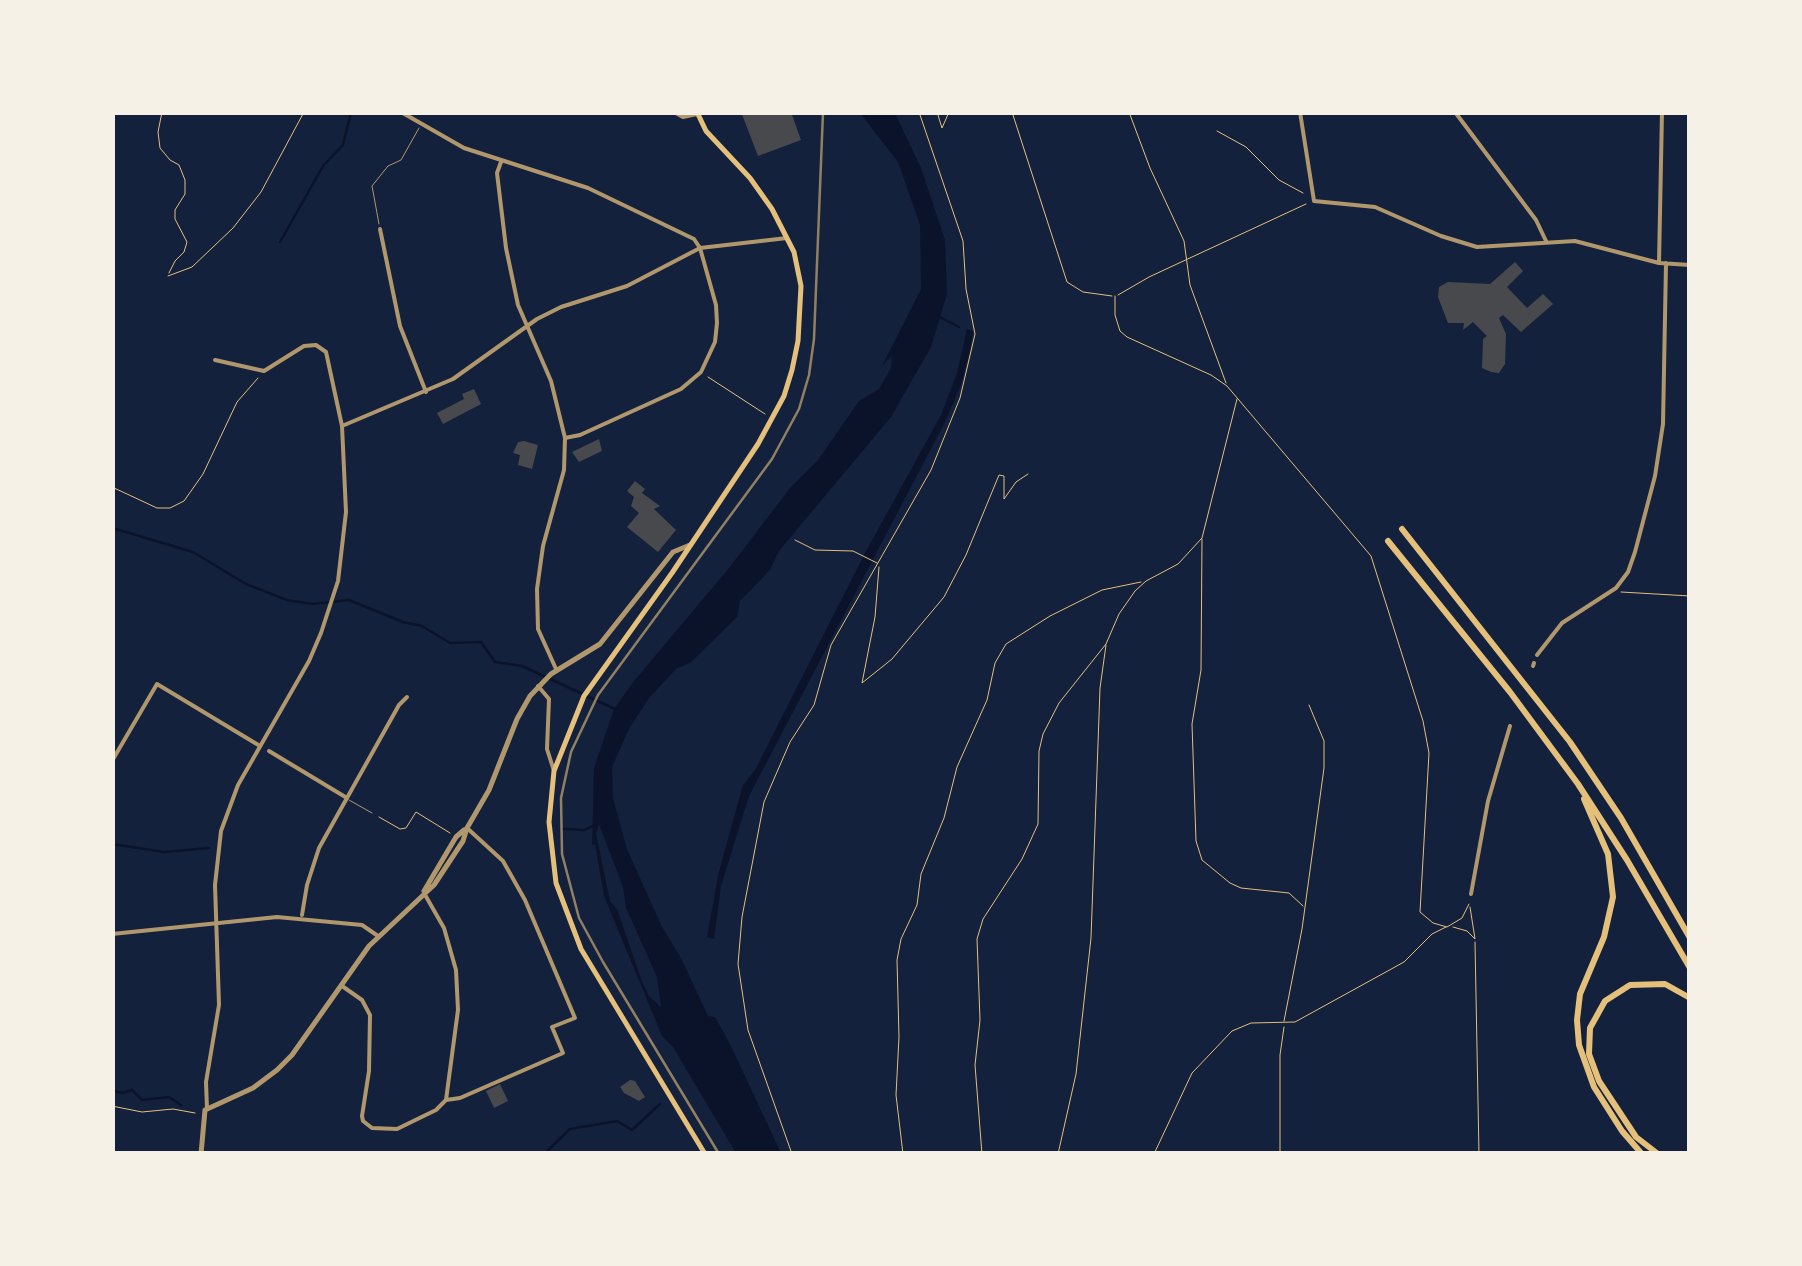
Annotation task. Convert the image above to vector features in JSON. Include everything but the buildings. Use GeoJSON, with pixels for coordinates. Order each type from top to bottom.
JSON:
{"type":"FeatureCollection","features":[{"type":"Feature","properties":{"kind":"highway"},"geometry":{"type":"LineString","coordinates":[[1402,530],[1570,742],[1621,818],[1690,938]]}},
{"type":"Feature","properties":{"kind":"highway"},"geometry":{"type":"LineString","coordinates":[[1388,541],[1510,692],[1578,784],[1690,968]]}},
{"type":"Feature","properties":{"kind":"highway"},"geometry":{"type":"LineString","coordinates":[[1578,784],[1606,849],[1612,884],[1609,922],[1578,1009],[1579,1045],[1590,1081],[1642,1154]]}},
{"type":"Feature","properties":{"kind":"highway"},"geometry":{"type":"LineString","coordinates":[[1658,1154],[1636,1137],[1599,1081],[1589,1054],[1590,1028],[1608,998],[1634,984],[1664,984],[1690,998]]}},
{"type":"Feature","properties":{"kind":"main road"},"geometry":{"type":"LineString","coordinates":[[698,113],[706,131],[756,187],[796,258],[801,286],[798,341],[784,396],[758,444],[586,693],[554,772],[549,842],[562,904],[581,949],[705,1154]]}},
{"type":"Feature","properties":{"kind":"street"},"geometry":{"type":"LineString","coordinates":[[401,112],[458,146],[588,188],[694,240],[700,248],[716,304],[717,322],[715,342],[701,372],[682,389],[580,435],[565,438]]}},
{"type":"Feature","properties":{"kind":"street"},"geometry":{"type":"LineString","coordinates":[[674,112],[683,117],[698,113]]}},
{"type":"Feature","properties":{"kind":"street"},"geometry":{"type":"LineString","coordinates":[[1300,112],[1314,201],[1375,207],[1477,247],[1546,241],[1603,246],[1662,263],[1690,265]]}},
{"type":"Feature","properties":{"kind":"street"},"geometry":{"type":"LineString","coordinates":[[1455,112],[1536,220],[1546,241]]}},
{"type":"Feature","properties":{"kind":"street"},"geometry":{"type":"LineString","coordinates":[[1537,656],[1562,623],[1617,590],[1628,572],[1660,452],[1666,334],[1662,112]]}},
{"type":"Feature","properties":{"kind":"street"},"geometry":{"type":"LineString","coordinates":[[500,162],[497,172],[506,248],[526,328],[551,381],[565,438],[564,470],[543,546],[537,589],[538,630],[554,672]]}},
{"type":"Feature","properties":{"kind":"street"},"geometry":{"type":"LineString","coordinates":[[379,227],[400,326],[426,392]]}},
{"type":"Feature","properties":{"kind":"street"},"geometry":{"type":"LineString","coordinates":[[342,426],[426,392],[472,368],[560,306],[627,286],[700,248],[787,238]]}},
{"type":"Feature","properties":{"kind":"street"},"geometry":{"type":"LineString","coordinates":[[201,1154],[206,1082],[219,1005],[216,864],[221,831],[231,800],[309,660],[325,621],[340,567],[346,512],[342,426],[329,359],[321,348],[304,346],[264,372],[216,360]]}},
{"type":"Feature","properties":{"kind":"street"},"geometry":{"type":"LineString","coordinates":[[205,1112],[277,1070],[378,936],[434,885],[456,853],[489,790],[520,713],[540,684],[600,644],[672,552],[690,545]]}},
{"type":"Feature","properties":{"kind":"street"},"geometry":{"type":"LineString","coordinates":[[112,761],[157,684],[260,746]]}},
{"type":"Feature","properties":{"kind":"street"},"geometry":{"type":"LineString","coordinates":[[540,684],[549,698],[547,749],[554,772]]}},
{"type":"Feature","properties":{"kind":"street"},"geometry":{"type":"LineString","coordinates":[[302,917],[312,865],[399,705],[407,697]]}},
{"type":"Feature","properties":{"kind":"street"},"geometry":{"type":"LineString","coordinates":[[1470,894],[1488,801],[1510,726]]}},
{"type":"Feature","properties":{"kind":"street"},"geometry":{"type":"LineString","coordinates":[[269,751],[347,798]]}},
{"type":"Feature","properties":{"kind":"street"},"geometry":{"type":"LineString","coordinates":[[342,986],[362,1000],[370,1016],[363,1121],[372,1128],[391,1131],[436,1110],[446,1100],[460,1098],[562,1053],[552,1027],[575,1018],[526,900],[504,862],[466,828]]}},
{"type":"Feature","properties":{"kind":"street"},"geometry":{"type":"LineString","coordinates":[[424,893],[444,928],[456,970],[458,1010],[446,1100]]}},
{"type":"Feature","properties":{"kind":"street"},"geometry":{"type":"LineString","coordinates":[[112,934],[217,921],[302,917],[362,925],[378,936]]}},
{"type":"Feature","properties":{"kind":"lane"},"geometry":{"type":"LineString","coordinates":[[379,227],[372,186],[388,166],[401,160],[419,128]]}},
{"type":"Feature","properties":{"kind":"lane"},"geometry":{"type":"LineString","coordinates":[[347,798],[372,813]]}},
{"type":"Feature","properties":{"kind":"path"},"geometry":{"type":"LineString","coordinates":[[162,112],[160,148],[184,172],[184,194],[175,210],[175,219],[187,242],[168,276],[192,266],[233,228],[261,192],[304,112]]}},
{"type":"Feature","properties":{"kind":"path"},"geometry":{"type":"LineString","coordinates":[[792,1154],[744,1013],[738,964],[742,917],[764,802],[790,742],[814,705],[832,645],[931,470],[964,387],[975,334],[962,241],[918,112]]}},
{"type":"Feature","properties":{"kind":"path"},"geometry":{"type":"LineString","coordinates":[[937,112],[942,128],[949,112]]}},
{"type":"Feature","properties":{"kind":"path"},"geometry":{"type":"LineString","coordinates":[[1012,112],[1067,282],[1092,294],[1115,296],[1314,201]]}},
{"type":"Feature","properties":{"kind":"path"},"geometry":{"type":"LineString","coordinates":[[1129,112],[1180,230],[1190,285],[1227,386]]}},
{"type":"Feature","properties":{"kind":"path"},"geometry":{"type":"LineString","coordinates":[[1216,131],[1246,147],[1279,180],[1303,193],[1312,193]]}},
{"type":"Feature","properties":{"kind":"path"},"geometry":{"type":"LineString","coordinates":[[1115,296],[1120,331],[1127,338],[1212,375],[1227,386],[1371,556],[1423,721],[1429,753],[1420,912],[1433,923],[1462,929],[1475,939]]}},
{"type":"Feature","properties":{"kind":"path"},"geometry":{"type":"LineString","coordinates":[[112,487],[157,508],[170,508],[184,501],[203,474],[237,402],[264,372]]}},
{"type":"Feature","properties":{"kind":"path"},"geometry":{"type":"LineString","coordinates":[[701,372],[767,415]]}},
{"type":"Feature","properties":{"kind":"path"},"geometry":{"type":"LineString","coordinates":[[1237,399],[1202,538],[1201,670],[1192,724],[1196,842],[1202,860],[1230,883],[1289,893],[1305,908]]}},
{"type":"Feature","properties":{"kind":"path"},"geometry":{"type":"LineString","coordinates":[[795,540],[815,550],[862,554],[878,564],[875,617],[862,683],[892,659],[944,598],[1000,473],[1004,476],[1004,499],[1016,482],[1028,474]]}},
{"type":"Feature","properties":{"kind":"path"},"geometry":{"type":"LineString","coordinates":[[904,1154],[896,1095],[901,940],[916,904],[921,874],[944,818],[957,767],[987,700],[995,662],[1017,636],[1102,590],[1146,581],[1178,564],[1202,538]]}},
{"type":"Feature","properties":{"kind":"path"},"geometry":{"type":"LineString","coordinates":[[1058,1154],[1076,1074],[1091,938],[1100,688],[1106,644],[1118,614],[1146,581]]}},
{"type":"Feature","properties":{"kind":"path"},"geometry":{"type":"LineString","coordinates":[[1617,590],[1690,596]]}},
{"type":"Feature","properties":{"kind":"path"},"geometry":{"type":"LineString","coordinates":[[982,1154],[975,1065],[980,1020],[977,939],[983,919],[1022,858],[1038,824],[1039,752],[1048,720],[1106,644]]}},
{"type":"Feature","properties":{"kind":"path"},"geometry":{"type":"LineString","coordinates":[[1280,1154],[1280,1055],[1323,777],[1324,741],[1310,705]]}},
{"type":"Feature","properties":{"kind":"path"},"geometry":{"type":"LineString","coordinates":[[372,813],[406,828],[416,812],[453,835]]}},
{"type":"Feature","properties":{"kind":"path"},"geometry":{"type":"LineString","coordinates":[[1470,894],[1475,939],[1479,1154]]}},
{"type":"Feature","properties":{"kind":"path"},"geometry":{"type":"LineString","coordinates":[[1154,1154],[1184,1087],[1232,1031],[1259,1022],[1284,1024],[1314,1012],[1404,962],[1436,930],[1462,918],[1470,904]]}},
{"type":"Feature","properties":{"kind":"path"},"geometry":{"type":"LineString","coordinates":[[112,1106],[142,1112],[205,1112]]}},
{"type":"Feature","properties":{"kind":"water"},"geometry":{"type":"Polygon","coordinates":[[[860,113],[895,113],[921,168],[945,240],[947,294],[931,347],[891,417],[779,551],[770,570],[740,601],[737,617],[690,663],[676,669],[649,698],[612,767],[613,798],[627,849],[661,925],[708,1016],[715,1017],[729,1042],[781,1153],[736,1153],[673,1047],[662,1036],[604,896],[595,844],[592,845],[594,768],[614,709],[634,681],[790,488],[818,460],[859,401],[879,389],[891,368],[892,356],[882,366],[921,289],[920,225],[898,162],[860,113]],[[599,824],[596,833],[610,901],[617,909],[649,996],[661,1007],[657,977],[626,908],[623,887],[599,824]]]}},
{"type":"Feature","properties":{"kind":"water"},"geometry":{"type":"Polygon","coordinates":[[[967,329],[973,331],[970,351],[945,422],[749,796],[721,886],[714,939],[707,937],[719,871],[743,785],[755,770],[865,553],[941,415],[957,373],[967,329]]]}},
{"type":"Feature","properties":{"kind":"waterway"},"geometry":{"type":"LineString","coordinates":[[280,242],[323,166],[343,145],[351,112]]}},
{"type":"Feature","properties":{"kind":"waterway"},"geometry":{"type":"LineString","coordinates":[[938,316],[959,327]]}},
{"type":"Feature","properties":{"kind":"waterway"},"geometry":{"type":"LineString","coordinates":[[112,528],[193,552],[246,584],[287,600],[312,604],[349,600],[422,626],[450,643],[481,642],[495,662],[522,666],[615,709]]}},
{"type":"Feature","properties":{"kind":"waterway"},"geometry":{"type":"LineString","coordinates":[[563,829],[584,830],[595,825]]}},
{"type":"Feature","properties":{"kind":"waterway"},"geometry":{"type":"LineString","coordinates":[[112,844],[164,852],[209,848]]}},
{"type":"Feature","properties":{"kind":"waterway"},"geometry":{"type":"LineString","coordinates":[[112,1086],[122,1093],[132,1090],[142,1100],[169,1097],[181,1105]]}},
{"type":"Feature","properties":{"kind":"waterway"},"geometry":{"type":"LineString","coordinates":[[544,1154],[570,1129],[617,1121],[632,1130],[660,1104]]}},
{"type":"Feature","properties":{"kind":"railway"},"geometry":{"type":"LineString","coordinates":[[719,1154],[579,918],[562,854],[561,798],[571,752],[598,695],[772,459],[799,409],[814,339],[823,112]]}}]}
